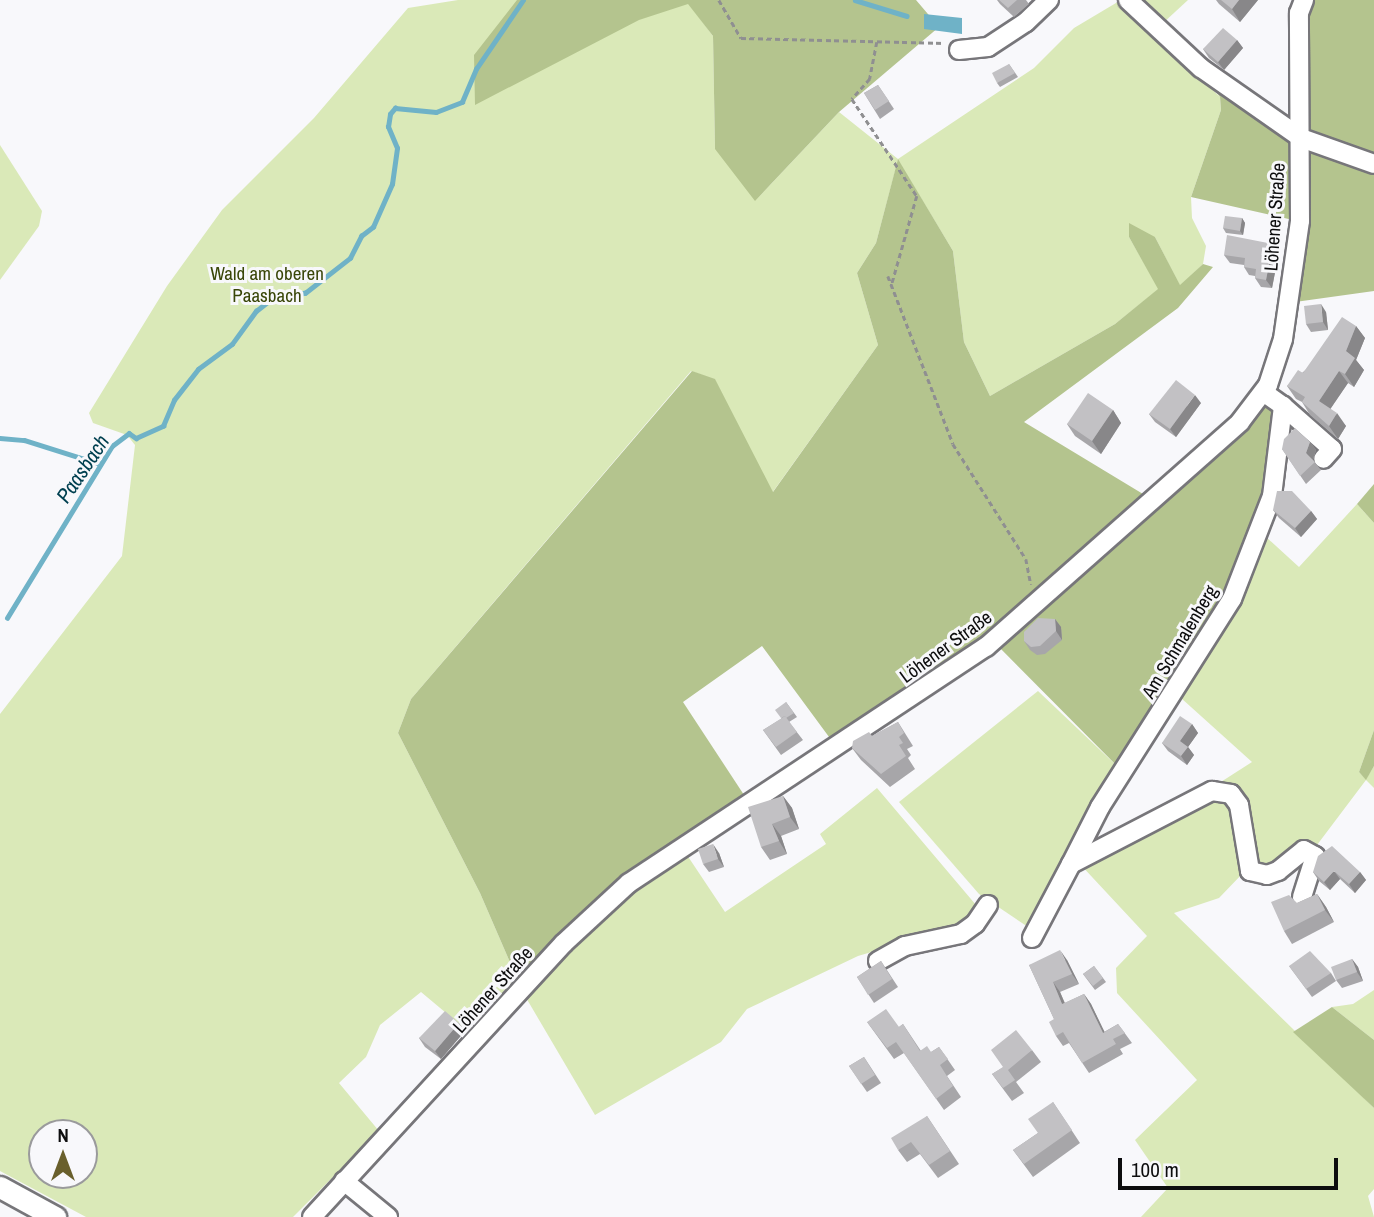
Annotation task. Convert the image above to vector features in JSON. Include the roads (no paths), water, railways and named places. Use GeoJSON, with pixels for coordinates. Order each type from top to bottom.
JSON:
{"type":"FeatureCollection","features":[{"type":"Feature","properties":{"kind":"main road"},"geometry":{"type":"LineString","coordinates":[[0,1187],[55,1217]]}},
{"type":"Feature","properties":{"kind":"street"},"geometry":{"type":"LineString","coordinates":[[955,47],[988,47],[1026,22],[1049,0]]}},
{"type":"Feature","properties":{"kind":"street"},"geometry":{"type":"LineString","coordinates":[[1128,0],[1201,68],[1301,138],[1374,164]]}},
{"type":"Feature","properties":{"kind":"street","name":"Löhener Straße"},"geometry":{"type":"LineString","coordinates":[[312,1217],[564,943],[629,883],[986,647],[1240,422],[1263,392],[1279,361],[1283,339],[1300,221],[1299,13],[1304,0]]}},
{"type":"Feature","properties":{"kind":"street"},"geometry":{"type":"LineString","coordinates":[[1263,392],[1332,449],[1323,459]]}},
{"type":"Feature","properties":{"kind":"street","name":"Am Schmalenberg"},"geometry":{"type":"LineString","coordinates":[[1032,938],[1100,807],[1232,599],[1272,496],[1283,406]]}},
{"type":"Feature","properties":{"kind":"street"},"geometry":{"type":"LineString","coordinates":[[1071,864],[1189,802],[1212,791],[1223,791],[1239,805],[1250,871],[1258,875],[1278,871],[1304,850],[1315,856],[1302,897]]}},
{"type":"Feature","properties":{"kind":"street"},"geometry":{"type":"LineString","coordinates":[[878,961],[905,946],[961,934],[975,924],[988,905]]}},
{"type":"Feature","properties":{"kind":"street"},"geometry":{"type":"LineString","coordinates":[[344,1181],[387,1217]]}},
{"type":"Feature","properties":{"kind":"water"},"geometry":{"type":"Polygon","coordinates":[[[924,14],[962,18],[962,34],[924,29],[924,14]]]}},
{"type":"Feature","properties":{"kind":"waterway","name":"Paasbach"},"geometry":{"type":"LineString","coordinates":[[7,618],[112,446],[129,433],[136,438],[163,426],[174,400],[198,369],[232,344],[256,311],[269,301],[305,293],[350,258],[361,236],[373,227],[392,184],[397,148],[388,127],[390,114],[395,108],[436,112],[462,102],[476,69],[523,0]]}},
{"type":"Feature","properties":{"kind":"waterway"},"geometry":{"type":"LineString","coordinates":[[855,0],[907,16]]}},
{"type":"Feature","properties":{"kind":"waterway"},"geometry":{"type":"LineString","coordinates":[[0,438],[24,440],[100,464]]}},
{"type":"Feature","properties":{"kind":"park label","name":"Wald am oberen Paasbach"},"geometry":{"type":"Point","coordinates":[267,285]}}]}
